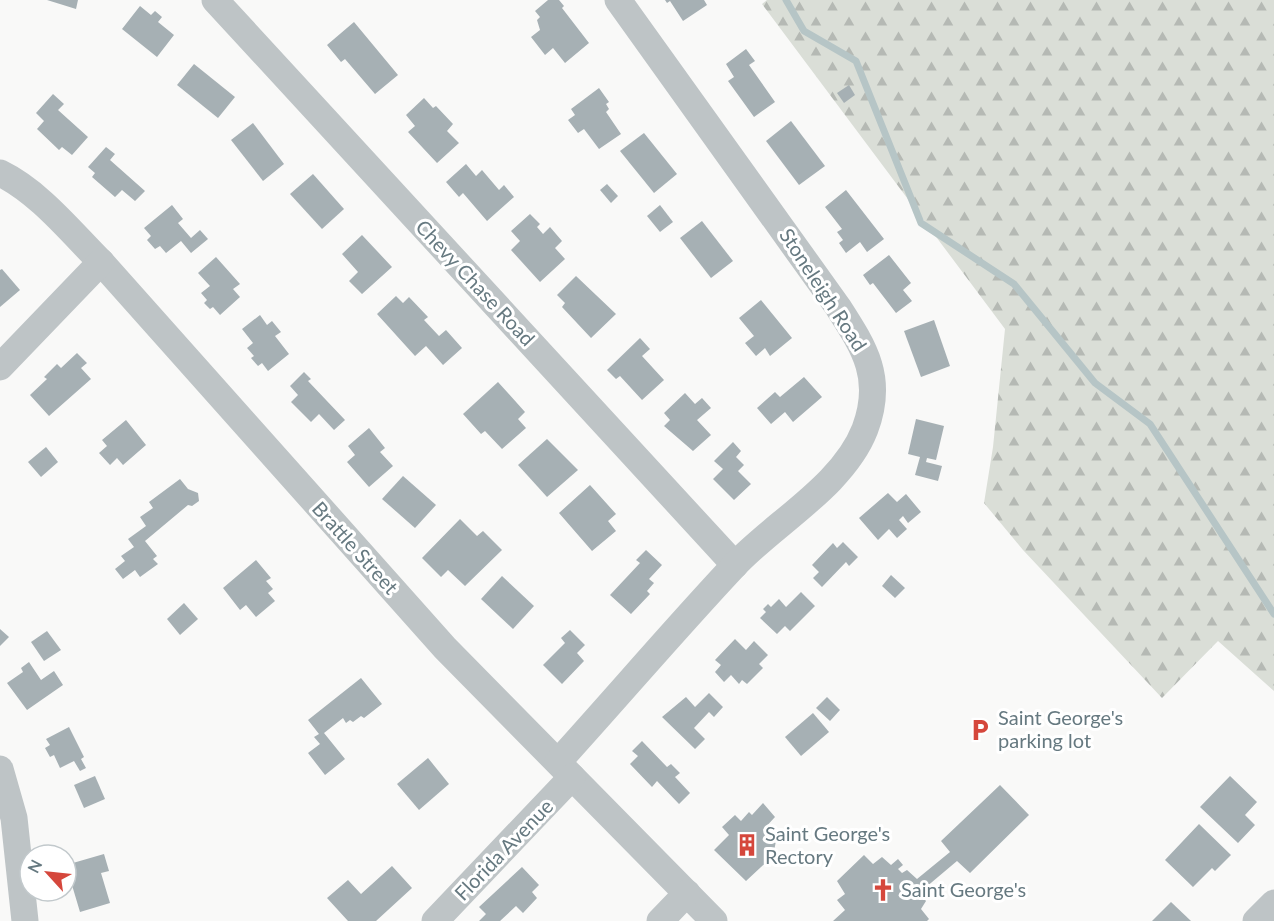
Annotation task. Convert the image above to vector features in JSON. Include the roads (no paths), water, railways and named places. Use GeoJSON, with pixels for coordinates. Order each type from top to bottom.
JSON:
{"type":"FeatureCollection","features":[{"type":"Feature","properties":{"kind":"street","name":"Chevy Chase Road"},"geometry":{"type":"LineString","coordinates":[[215,0],[735,565]]}},
{"type":"Feature","properties":{"kind":"street","name":"Stoneleigh Road"},"geometry":{"type":"LineString","coordinates":[[565,770],[735,565],[829,481],[854,448],[864,430],[873,387],[871,365],[863,345],[838,307],[618,0]]}},
{"type":"Feature","properties":{"kind":"street","name":"Brattle Street"},"geometry":{"type":"LineString","coordinates":[[0,173],[11,178],[46,207],[100,262],[445,648],[714,921]]}},
{"type":"Feature","properties":{"kind":"street"},"geometry":{"type":"LineString","coordinates":[[0,367],[100,262]]}},
{"type":"Feature","properties":{"kind":"street"},"geometry":{"type":"LineString","coordinates":[[0,769],[14,818],[25,921]]}},
{"type":"Feature","properties":{"kind":"street","name":"Florida Avenue"},"geometry":{"type":"LineString","coordinates":[[435,921],[565,770]]}},
{"type":"Feature","properties":{"kind":"street"},"geometry":{"type":"LineString","coordinates":[[660,921],[687,893]]}},
{"type":"Feature","properties":{"kind":"street"},"geometry":{"type":"LineString","coordinates":[[1256,921],[1274,903]]}},
{"type":"Feature","properties":{"kind":"waterway"},"geometry":{"type":"LineString","coordinates":[[786,0],[804,31],[856,61],[921,223],[1014,284],[1095,383],[1150,424],[1274,614]]}},
{"type":"Feature","properties":{"kind":"place","name":"Saint George's parking lot"},"geometry":{"type":"Point","coordinates":[980,730]}},
{"type":"Feature","properties":{"kind":"place","name":"Saint George's Rectory"},"geometry":{"type":"Point","coordinates":[747,845]}},
{"type":"Feature","properties":{"kind":"place","name":"Saint George's"},"geometry":{"type":"Point","coordinates":[883,890]}}]}
